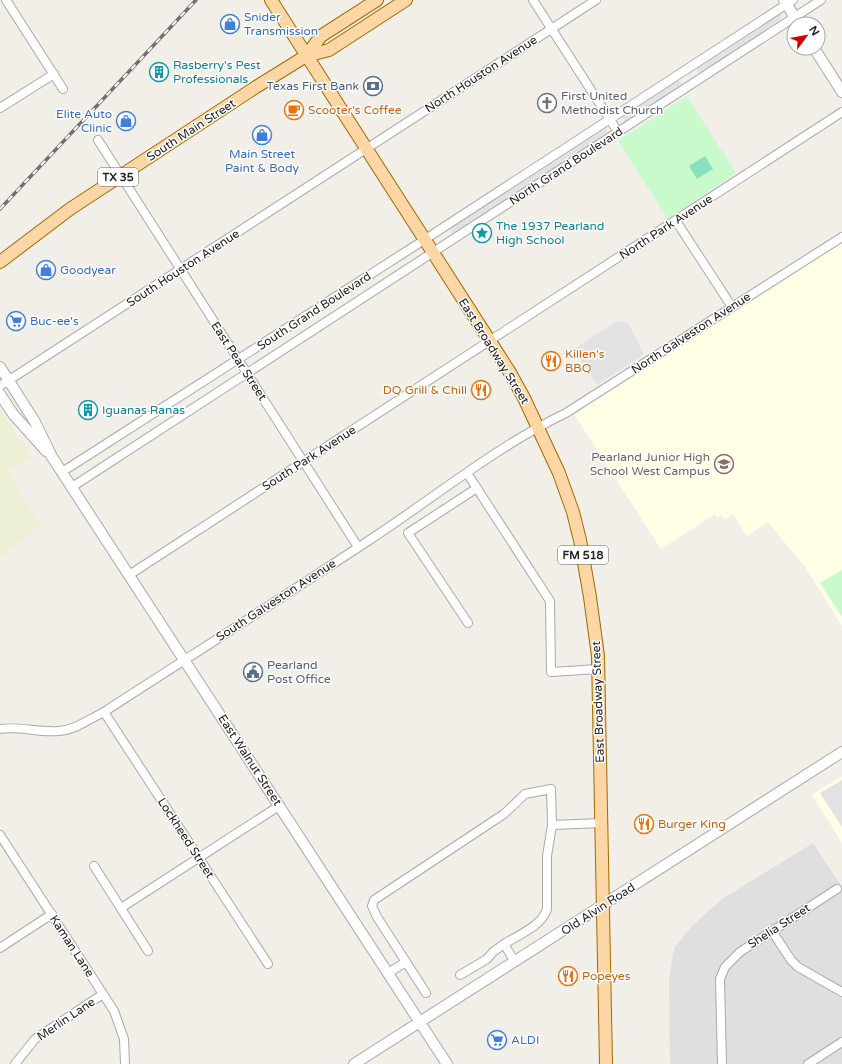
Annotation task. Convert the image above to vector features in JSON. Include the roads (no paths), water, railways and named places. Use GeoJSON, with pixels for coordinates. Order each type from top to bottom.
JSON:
{"type":"FeatureCollection","features":[{"type":"Feature","properties":{"kind":"main road","name":"FM 518"},"geometry":{"type":"LineString","coordinates":[[271,0],[306,56]]}},
{"type":"Feature","properties":{"kind":"main road","name":"TX 35"},"geometry":{"type":"LineString","coordinates":[[306,56],[321,36],[377,0]]}},
{"type":"Feature","properties":{"kind":"main road","name":"TX 35"},"geometry":{"type":"LineString","coordinates":[[306,56],[329,50],[406,0]]}},
{"type":"Feature","properties":{"kind":"main road","name":"East Broadway Street"},"geometry":{"type":"LineString","coordinates":[[306,56],[490,341],[519,389],[538,426],[559,473],[578,533],[589,591],[598,669],[606,1064]]}},
{"type":"Feature","properties":{"kind":"main road","name":"South Main Street"},"geometry":{"type":"LineString","coordinates":[[0,262],[53,220],[306,56]]}},
{"type":"Feature","properties":{"kind":"street"},"geometry":{"type":"LineString","coordinates":[[6,0],[63,88]]}},
{"type":"Feature","properties":{"kind":"street"},"geometry":{"type":"LineString","coordinates":[[533,0],[618,132]]}},
{"type":"Feature","properties":{"kind":"street","name":"North Houston Avenue"},"geometry":{"type":"LineString","coordinates":[[365,149],[596,0]]}},
{"type":"Feature","properties":{"kind":"street","name":"North Grand Boulevard"},"geometry":{"type":"LineString","coordinates":[[803,16],[821,0]]}},
{"type":"Feature","properties":{"kind":"street"},"geometry":{"type":"LineString","coordinates":[[788,1],[795,16]]}},
{"type":"Feature","properties":{"kind":"street","name":"North Grand Boulevard"},"geometry":{"type":"LineString","coordinates":[[424,240],[788,1]]}},
{"type":"Feature","properties":{"kind":"street","name":"North Grand Boulevard"},"geometry":{"type":"LineString","coordinates":[[432,253],[618,132],[786,28]]}},
{"type":"Feature","properties":{"kind":"street"},"geometry":{"type":"LineString","coordinates":[[819,56],[842,92]]}},
{"type":"Feature","properties":{"kind":"street"},"geometry":{"type":"LineString","coordinates":[[0,108],[54,74]]}},
{"type":"Feature","properties":{"kind":"street","name":"North Park Avenue"},"geometry":{"type":"LineString","coordinates":[[490,341],[842,112]]}},
{"type":"Feature","properties":{"kind":"street","name":"East Pear Street"},"geometry":{"type":"LineString","coordinates":[[98,140],[358,547]]}},
{"type":"Feature","properties":{"kind":"street","name":"South Houston Avenue"},"geometry":{"type":"LineString","coordinates":[[4,384],[365,149]]}},
{"type":"Feature","properties":{"kind":"street"},"geometry":{"type":"LineString","coordinates":[[676,221],[732,307]]}},
{"type":"Feature","properties":{"kind":"street","name":"North Galveston Avenue"},"geometry":{"type":"LineString","coordinates":[[538,426],[566,413],[842,237]]}},
{"type":"Feature","properties":{"kind":"street","name":"South Grand Boulevard"},"geometry":{"type":"LineString","coordinates":[[62,472],[424,240]]}},
{"type":"Feature","properties":{"kind":"street","name":"South Grand Boulevard"},"geometry":{"type":"LineString","coordinates":[[72,487],[432,253]]}},
{"type":"Feature","properties":{"kind":"street","name":"South Park Avenue"},"geometry":{"type":"LineString","coordinates":[[129,574],[490,341]]}},
{"type":"Feature","properties":{"kind":"street","name":"East Walnut Street"},"geometry":{"type":"LineString","coordinates":[[0,367],[4,384],[35,422],[52,457],[447,1064]]}},
{"type":"Feature","properties":{"kind":"street","name":"East Walnut Street"},"geometry":{"type":"LineString","coordinates":[[0,394],[18,420],[52,457]]}},
{"type":"Feature","properties":{"kind":"street","name":"South Galveston Avenue"},"geometry":{"type":"LineString","coordinates":[[0,729],[18,727],[59,731],[79,725],[104,712],[358,547],[538,426]]}},
{"type":"Feature","properties":{"kind":"street"},"geometry":{"type":"LineString","coordinates":[[467,473],[550,601],[551,672],[598,669]]}},
{"type":"Feature","properties":{"kind":"street"},"geometry":{"type":"LineString","coordinates":[[468,623],[408,533],[477,488]]}},
{"type":"Feature","properties":{"kind":"street","name":"Lockheed Street"},"geometry":{"type":"LineString","coordinates":[[104,712],[268,964]]}},
{"type":"Feature","properties":{"kind":"street","name":"Old Alvin Road"},"geometry":{"type":"LineString","coordinates":[[354,1064],[604,906],[842,752]]}},
{"type":"Feature","properties":{"kind":"street"},"geometry":{"type":"LineString","coordinates":[[426,993],[377,917],[372,906],[374,900],[504,814],[525,794],[551,789],[552,825],[547,856],[547,909],[545,917],[504,944],[493,952],[487,959],[460,975]]}},
{"type":"Feature","properties":{"kind":"street"},"geometry":{"type":"LineString","coordinates":[[121,908],[279,806]]}},
{"type":"Feature","properties":{"kind":"street"},"geometry":{"type":"LineString","coordinates":[[552,825],[602,823]]}},
{"type":"Feature","properties":{"kind":"street","name":"Kaman Lane"},"geometry":{"type":"LineString","coordinates":[[0,835],[114,1010],[122,1029],[125,1047],[124,1064]]}},
{"type":"Feature","properties":{"kind":"street"},"geometry":{"type":"LineString","coordinates":[[94,866],[148,951]]}},
{"type":"Feature","properties":{"kind":"street","name":"Shelia Street"},"geometry":{"type":"LineString","coordinates":[[722,1064],[720,979],[725,967],[740,952],[837,890]]}},
{"type":"Feature","properties":{"kind":"street"},"geometry":{"type":"LineString","coordinates":[[0,948],[52,914]]}},
{"type":"Feature","properties":{"kind":"street"},"geometry":{"type":"LineString","coordinates":[[772,931],[791,960],[798,967],[842,992]]}},
{"type":"Feature","properties":{"kind":"street"},"geometry":{"type":"LineString","coordinates":[[504,944],[515,962]]}},
{"type":"Feature","properties":{"kind":"street"},"geometry":{"type":"LineString","coordinates":[[388,973],[406,962]]}},
{"type":"Feature","properties":{"kind":"street","name":"Merlin Lane"},"geometry":{"type":"LineString","coordinates":[[15,1064],[35,1039],[103,994]]}},
{"type":"Feature","properties":{"kind":"street"},"geometry":{"type":"LineString","coordinates":[[808,1064],[842,1042]]}},
{"type":"Feature","properties":{"kind":"railway"},"geometry":{"type":"LineString","coordinates":[[0,209],[196,0]]}},
{"type":"Feature","properties":{"kind":"place","name":"Snider Transmission"},"geometry":{"type":"Point","coordinates":[230,24]}},
{"type":"Feature","properties":{"kind":"place","name":"Rasberry's Pest Professionals"},"geometry":{"type":"Point","coordinates":[159,72]}},
{"type":"Feature","properties":{"kind":"place","name":"Texas First Bank"},"geometry":{"type":"Point","coordinates":[373,86]}},
{"type":"Feature","properties":{"kind":"place","name":"First United Methodist Church"},"geometry":{"type":"Point","coordinates":[547,103]}},
{"type":"Feature","properties":{"kind":"place","name":"Scooter's Coffee"},"geometry":{"type":"Point","coordinates":[294,110]}},
{"type":"Feature","properties":{"kind":"place","name":"Elite Auto Clinic"},"geometry":{"type":"Point","coordinates":[126,121]}},
{"type":"Feature","properties":{"kind":"place","name":"Main Street Paint & Body"},"geometry":{"type":"Point","coordinates":[262,135]}},
{"type":"Feature","properties":{"kind":"place","name":"The 1937 Pearland High School"},"geometry":{"type":"Point","coordinates":[482,233]}},
{"type":"Feature","properties":{"kind":"place","name":"Goodyear"},"geometry":{"type":"Point","coordinates":[46,270]}},
{"type":"Feature","properties":{"kind":"place","name":"Buc-ee's"},"geometry":{"type":"Point","coordinates":[16,321]}},
{"type":"Feature","properties":{"kind":"place","name":"Killen's BBQ"},"geometry":{"type":"Point","coordinates":[551,361]}},
{"type":"Feature","properties":{"kind":"place","name":"DQ Grill & Chill"},"geometry":{"type":"Point","coordinates":[481,390]}},
{"type":"Feature","properties":{"kind":"place","name":"Iguanas Ranas"},"geometry":{"type":"Point","coordinates":[88,410]}},
{"type":"Feature","properties":{"kind":"place","name":"Pearland Junior High School West Campus"},"geometry":{"type":"Point","coordinates":[724,464]}},
{"type":"Feature","properties":{"kind":"place","name":"Pearland Post Office"},"geometry":{"type":"Point","coordinates":[253,672]}},
{"type":"Feature","properties":{"kind":"place","name":"Burger King"},"geometry":{"type":"Point","coordinates":[644,824]}},
{"type":"Feature","properties":{"kind":"place","name":"Popeyes"},"geometry":{"type":"Point","coordinates":[568,976]}},
{"type":"Feature","properties":{"kind":"place","name":"ALDI"},"geometry":{"type":"Point","coordinates":[497,1040]}}]}
